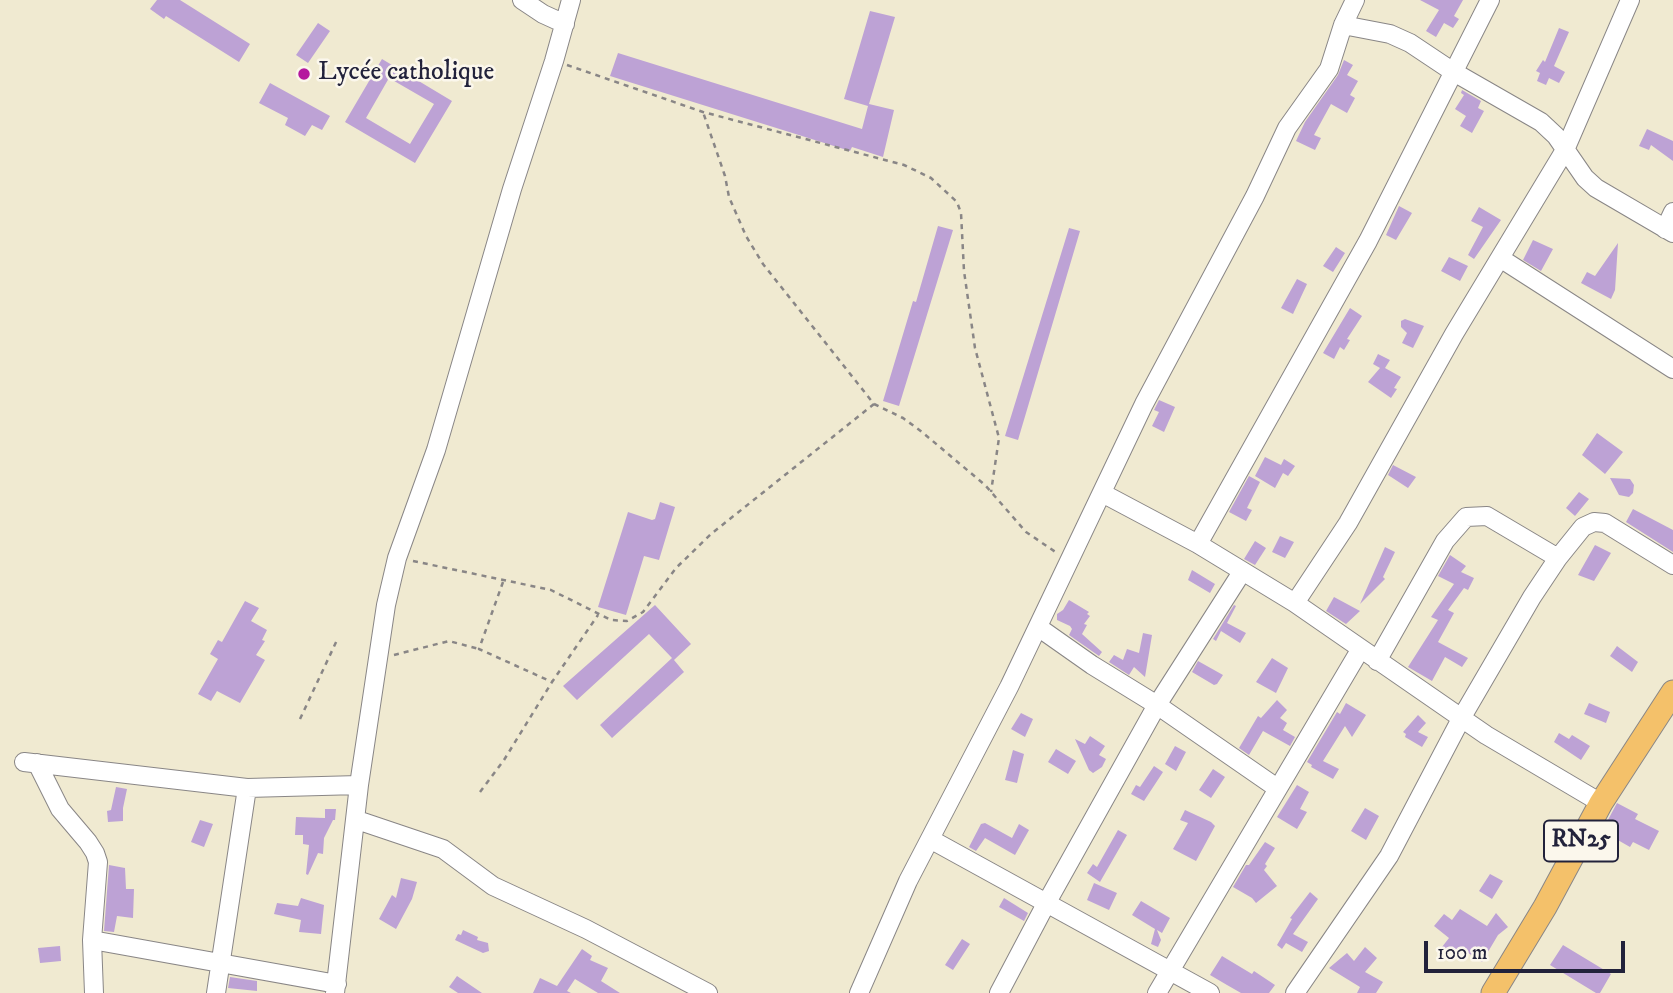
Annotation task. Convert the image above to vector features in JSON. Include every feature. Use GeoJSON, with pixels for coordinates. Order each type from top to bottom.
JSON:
{"type":"FeatureCollection","features":[{"type":"Feature","properties":{"kind":"main road","name":"RN25"},"geometry":{"type":"LineString","coordinates":[[1493,993],[1545,907],[1601,803],[1673,692]]}},
{"type":"Feature","properties":{"kind":"street"},"geometry":{"type":"LineString","coordinates":[[522,0],[565,24]]}},
{"type":"Feature","properties":{"kind":"street"},"geometry":{"type":"LineString","coordinates":[[92,940],[221,963],[336,988],[359,785],[386,605],[397,558],[436,450],[512,188],[571,0]]}},
{"type":"Feature","properties":{"kind":"street"},"geometry":{"type":"LineString","coordinates":[[859,993],[908,881],[1038,627],[1139,414],[1255,196],[1287,128],[1329,69],[1343,25],[1355,0]]}},
{"type":"Feature","properties":{"kind":"street"},"geometry":{"type":"LineString","coordinates":[[1198,544],[1368,241],[1490,0]]}},
{"type":"Feature","properties":{"kind":"street"},"geometry":{"type":"LineString","coordinates":[[1295,603],[1348,523],[1565,150],[1630,0]]}},
{"type":"Feature","properties":{"kind":"street"},"geometry":{"type":"LineString","coordinates":[[1343,25],[1390,34],[1410,43],[1452,71],[1541,122],[1556,136],[1585,178],[1596,188],[1669,231],[1673,212]]}},
{"type":"Feature","properties":{"kind":"street"},"geometry":{"type":"LineString","coordinates":[[1500,258],[1673,369]]}},
{"type":"Feature","properties":{"kind":"street"},"geometry":{"type":"LineString","coordinates":[[1102,493],[1198,544],[1295,603],[1377,662],[1486,734],[1601,803]]}},
{"type":"Feature","properties":{"kind":"street"},"geometry":{"type":"LineString","coordinates":[[1377,662],[1445,541],[1466,517],[1487,516],[1558,558]]}},
{"type":"Feature","properties":{"kind":"street"},"geometry":{"type":"LineString","coordinates":[[1295,993],[1389,856],[1461,717],[1532,597],[1583,527],[1594,522],[1605,523],[1673,565]]}},
{"type":"Feature","properties":{"kind":"street"},"geometry":{"type":"LineString","coordinates":[[999,993],[1157,705],[1242,572]]}},
{"type":"Feature","properties":{"kind":"street"},"geometry":{"type":"LineString","coordinates":[[1038,627],[1277,788]]}},
{"type":"Feature","properties":{"kind":"street"},"geometry":{"type":"LineString","coordinates":[[1157,993],[1360,650]]}},
{"type":"Feature","properties":{"kind":"street"},"geometry":{"type":"LineString","coordinates":[[94,993],[92,940],[98,871],[95,853],[60,809],[31,762],[247,788],[359,785]]}},
{"type":"Feature","properties":{"kind":"street"},"geometry":{"type":"LineString","coordinates":[[216,993],[247,788]]}},
{"type":"Feature","properties":{"kind":"street"},"geometry":{"type":"LineString","coordinates":[[357,820],[443,849],[493,886],[586,929],[708,993]]}},
{"type":"Feature","properties":{"kind":"street"},"geometry":{"type":"LineString","coordinates":[[930,839],[1210,993]]}},
{"type":"Feature","properties":{"kind":"path"},"geometry":{"type":"LineString","coordinates":[[554,61],[703,111],[904,165],[931,178],[957,202],[961,213],[964,271],[975,348],[999,438],[991,492]]}},
{"type":"Feature","properties":{"kind":"path"},"geometry":{"type":"LineString","coordinates":[[703,111],[725,176],[729,197],[746,236],[763,264],[874,404],[904,418],[922,432],[991,492],[1026,532],[1069,560]]}},
{"type":"Feature","properties":{"kind":"path"},"geometry":{"type":"LineString","coordinates":[[397,558],[551,590],[598,615],[611,620],[627,621],[643,612],[676,568],[711,534],[874,404]]}},
{"type":"Feature","properties":{"kind":"path"},"geometry":{"type":"LineString","coordinates":[[479,649],[503,582]]}},
{"type":"Feature","properties":{"kind":"path"},"geometry":{"type":"LineString","coordinates":[[480,792],[504,760],[552,682],[598,615]]}},
{"type":"Feature","properties":{"kind":"path"},"geometry":{"type":"LineString","coordinates":[[300,719],[338,638]]}},
{"type":"Feature","properties":{"kind":"path"},"geometry":{"type":"LineString","coordinates":[[378,660],[449,641],[479,649],[552,682]]}},
{"type":"Feature","properties":{"kind":"building"},"geometry":{"type":"Polygon","coordinates":[[[157,0],[180,0],[250,44],[239,62],[166,16],[164,19],[150,9],[157,0]]]}},
{"type":"Feature","properties":{"kind":"building"},"geometry":{"type":"Polygon","coordinates":[[[1420,0],[1463,0],[1454,16],[1459,19],[1453,28],[1444,23],[1436,37],[1426,31],[1439,10],[1420,0]]]}},
{"type":"Feature","properties":{"kind":"building"},"geometry":{"type":"Polygon","coordinates":[[[870,11],[895,17],[869,104],[894,110],[883,157],[852,147],[850,151],[610,76],[618,53],[862,129],[868,106],[844,99],[870,11]]]}},
{"type":"Feature","properties":{"kind":"building"},"geometry":{"type":"Polygon","coordinates":[[[318,23],[330,31],[308,63],[296,55],[318,23]]]}},
{"type":"Feature","properties":{"kind":"building"},"geometry":{"type":"Polygon","coordinates":[[[1559,28],[1569,32],[1554,66],[1565,72],[1559,83],[1549,78],[1546,85],[1537,81],[1540,73],[1536,71],[1543,60],[1545,62],[1559,28]]]}},
{"type":"Feature","properties":{"kind":"building"},"geometry":{"type":"Polygon","coordinates":[[[382,59],[452,101],[415,163],[345,122],[382,59]],[[389,78],[366,118],[410,144],[434,104],[389,78]]]}},
{"type":"Feature","properties":{"kind":"building"},"geometry":{"type":"Polygon","coordinates":[[[1344,60],[1353,65],[1347,75],[1358,81],[1350,95],[1355,98],[1347,113],[1331,104],[1314,135],[1321,138],[1315,150],[1296,141],[1305,122],[1338,75],[1344,60]]]}},
{"type":"Feature","properties":{"kind":"building"},"geometry":{"type":"Polygon","coordinates":[[[270,83],[330,116],[322,130],[312,125],[305,136],[285,125],[288,118],[259,103],[270,83]]]}},
{"type":"Feature","properties":{"kind":"building"},"geometry":{"type":"Polygon","coordinates":[[[1462,90],[1481,101],[1478,108],[1484,111],[1472,133],[1460,126],[1466,116],[1455,109],[1464,95],[1462,90]]]}},
{"type":"Feature","properties":{"kind":"building"},"geometry":{"type":"Polygon","coordinates":[[[1647,129],[1673,141],[1673,161],[1651,145],[1649,150],[1639,146],[1647,129]]]}},
{"type":"Feature","properties":{"kind":"building"},"geometry":{"type":"Polygon","coordinates":[[[1399,206],[1412,213],[1396,240],[1386,235],[1399,206]]]}},
{"type":"Feature","properties":{"kind":"building"},"geometry":{"type":"Polygon","coordinates":[[[1479,207],[1501,220],[1474,259],[1468,255],[1483,227],[1471,221],[1479,207]]]}},
{"type":"Feature","properties":{"kind":"building"},"geometry":{"type":"Polygon","coordinates":[[[938,226],[953,230],[899,406],[883,401],[938,226]]]}},
{"type":"Feature","properties":{"kind":"building"},"geometry":{"type":"Polygon","coordinates":[[[1069,228],[1080,231],[1018,440],[1005,436],[1069,228]]]}},
{"type":"Feature","properties":{"kind":"building"},"geometry":{"type":"Polygon","coordinates":[[[1533,240],[1553,249],[1541,271],[1523,260],[1533,240]]]}},
{"type":"Feature","properties":{"kind":"building"},"geometry":{"type":"Polygon","coordinates":[[[1618,243],[1615,290],[1611,299],[1581,283],[1587,272],[1595,276],[1618,243]]]}},
{"type":"Feature","properties":{"kind":"building"},"geometry":{"type":"Polygon","coordinates":[[[1336,247],[1345,253],[1333,272],[1323,266],[1336,247]]]}},
{"type":"Feature","properties":{"kind":"building"},"geometry":{"type":"Polygon","coordinates":[[[1449,257],[1468,266],[1460,281],[1441,271],[1449,257]]]}},
{"type":"Feature","properties":{"kind":"building"},"geometry":{"type":"Polygon","coordinates":[[[1297,279],[1307,284],[1293,314],[1281,308],[1297,279]]]}},
{"type":"Feature","properties":{"kind":"building"},"geometry":{"type":"Polygon","coordinates":[[[1350,308],[1362,316],[1347,339],[1350,340],[1344,350],[1340,347],[1334,359],[1323,353],[1350,308]]]}},
{"type":"Feature","properties":{"kind":"building"},"geometry":{"type":"Polygon","coordinates":[[[1405,319],[1424,326],[1413,348],[1402,343],[1407,333],[1401,327],[1401,321],[1405,319]]]}},
{"type":"Feature","properties":{"kind":"building"},"geometry":{"type":"Polygon","coordinates":[[[1378,354],[1390,360],[1385,368],[1401,377],[1391,398],[1368,382],[1380,368],[1373,364],[1378,354]]]}},
{"type":"Feature","properties":{"kind":"building"},"geometry":{"type":"Polygon","coordinates":[[[1159,400],[1175,407],[1164,432],[1152,426],[1159,412],[1154,410],[1159,400]]]}},
{"type":"Feature","properties":{"kind":"building"},"geometry":{"type":"Polygon","coordinates":[[[1597,433],[1623,452],[1605,474],[1582,455],[1597,433]]]}},
{"type":"Feature","properties":{"kind":"building"},"geometry":{"type":"Polygon","coordinates":[[[1265,457],[1281,465],[1284,459],[1295,466],[1288,476],[1283,473],[1275,488],[1255,476],[1265,457]]]}},
{"type":"Feature","properties":{"kind":"building"},"geometry":{"type":"Polygon","coordinates":[[[1393,465],[1416,477],[1408,488],[1388,475],[1393,465]]]}},
{"type":"Feature","properties":{"kind":"building"},"geometry":{"type":"Polygon","coordinates":[[[1249,476],[1260,482],[1247,508],[1252,510],[1246,521],[1229,512],[1249,476]]]}},
{"type":"Feature","properties":{"kind":"building"},"geometry":{"type":"Polygon","coordinates":[[[1610,478],[1630,479],[1634,485],[1633,493],[1629,497],[1619,495],[1610,478]]]}},
{"type":"Feature","properties":{"kind":"building"},"geometry":{"type":"Polygon","coordinates":[[[1579,492],[1589,499],[1575,516],[1566,508],[1579,492]]]}},
{"type":"Feature","properties":{"kind":"building"},"geometry":{"type":"Polygon","coordinates":[[[660,502],[675,507],[659,560],[644,556],[626,615],[598,607],[628,512],[652,520],[655,519],[660,502]]]}},
{"type":"Feature","properties":{"kind":"building"},"geometry":{"type":"Polygon","coordinates":[[[1633,509],[1673,530],[1673,552],[1626,522],[1633,509]]]}},
{"type":"Feature","properties":{"kind":"building"},"geometry":{"type":"Polygon","coordinates":[[[1280,536],[1294,542],[1285,558],[1272,552],[1280,536]]]}},
{"type":"Feature","properties":{"kind":"building"},"geometry":{"type":"Polygon","coordinates":[[[1255,541],[1266,548],[1255,565],[1244,559],[1255,541]]]}},
{"type":"Feature","properties":{"kind":"building"},"geometry":{"type":"Polygon","coordinates":[[[1595,545],[1611,553],[1594,581],[1578,575],[1595,545]]]}},
{"type":"Feature","properties":{"kind":"building"},"geometry":{"type":"Polygon","coordinates":[[[1385,547],[1395,552],[1383,577],[1385,579],[1360,604],[1385,547]]]}},
{"type":"Feature","properties":{"kind":"building"},"geometry":{"type":"Polygon","coordinates":[[[1450,555],[1466,566],[1461,572],[1474,578],[1468,590],[1464,588],[1448,610],[1454,613],[1438,642],[1468,658],[1462,667],[1445,657],[1432,681],[1408,667],[1438,620],[1431,617],[1454,584],[1438,576],[1450,555]]]}},
{"type":"Feature","properties":{"kind":"building"},"geometry":{"type":"Polygon","coordinates":[[[1192,570],[1215,584],[1210,593],[1188,580],[1192,570]]]}},
{"type":"Feature","properties":{"kind":"building"},"geometry":{"type":"Polygon","coordinates":[[[1334,597],[1360,611],[1346,624],[1326,611],[1334,597]]]}},
{"type":"Feature","properties":{"kind":"building"},"geometry":{"type":"Polygon","coordinates":[[[1069,600],[1089,612],[1087,614],[1090,616],[1084,624],[1087,625],[1082,634],[1102,652],[1099,656],[1069,635],[1072,629],[1070,626],[1057,620],[1057,614],[1069,600]]]}},
{"type":"Feature","properties":{"kind":"building"},"geometry":{"type":"Polygon","coordinates":[[[245,601],[259,608],[251,621],[267,630],[262,640],[265,641],[256,655],[265,660],[240,703],[217,691],[211,701],[198,694],[218,659],[210,654],[218,640],[222,642],[245,601]]]}},
{"type":"Feature","properties":{"kind":"building"},"geometry":{"type":"Polygon","coordinates":[[[655,605],[691,644],[674,660],[684,672],[612,738],[600,725],[672,658],[649,634],[577,700],[563,686],[655,605]]]}},
{"type":"Feature","properties":{"kind":"building"},"geometry":{"type":"Polygon","coordinates":[[[1234,605],[1236,606],[1227,623],[1246,633],[1240,643],[1221,631],[1216,641],[1213,639],[1234,605]]]}},
{"type":"Feature","properties":{"kind":"building"},"geometry":{"type":"Polygon","coordinates":[[[1143,633],[1152,635],[1145,677],[1134,667],[1129,675],[1109,662],[1114,655],[1123,660],[1127,649],[1139,653],[1143,633]]]}},
{"type":"Feature","properties":{"kind":"building"},"geometry":{"type":"Polygon","coordinates":[[[1617,646],[1638,662],[1632,672],[1610,656],[1617,646]]]}},
{"type":"Feature","properties":{"kind":"building"},"geometry":{"type":"Polygon","coordinates":[[[1272,658],[1288,668],[1276,693],[1256,682],[1272,658]]]}},
{"type":"Feature","properties":{"kind":"building"},"geometry":{"type":"Polygon","coordinates":[[[1198,661],[1223,675],[1217,684],[1214,685],[1192,672],[1198,661]]]}},
{"type":"Feature","properties":{"kind":"building"},"geometry":{"type":"Polygon","coordinates":[[[1277,700],[1287,710],[1280,718],[1287,723],[1283,730],[1295,737],[1290,746],[1263,731],[1249,755],[1239,748],[1258,716],[1261,718],[1277,700]]]}},
{"type":"Feature","properties":{"kind":"building"},"geometry":{"type":"Polygon","coordinates":[[[1346,703],[1366,715],[1352,737],[1345,726],[1323,761],[1339,769],[1333,779],[1307,762],[1337,712],[1340,714],[1346,703]]]}},
{"type":"Feature","properties":{"kind":"building"},"geometry":{"type":"Polygon","coordinates":[[[1589,703],[1610,712],[1606,723],[1584,714],[1589,703]]]}},
{"type":"Feature","properties":{"kind":"building"},"geometry":{"type":"Polygon","coordinates":[[[1021,713],[1033,719],[1025,737],[1011,729],[1021,713]]]}},
{"type":"Feature","properties":{"kind":"building"},"geometry":{"type":"Polygon","coordinates":[[[1418,715],[1426,723],[1418,732],[1428,737],[1422,747],[1405,737],[1403,732],[1418,715]]]}},
{"type":"Feature","properties":{"kind":"building"},"geometry":{"type":"Polygon","coordinates":[[[1559,733],[1569,739],[1572,735],[1590,746],[1581,760],[1554,742],[1559,733]]]}},
{"type":"Feature","properties":{"kind":"building"},"geometry":{"type":"Polygon","coordinates":[[[1090,736],[1105,746],[1099,755],[1106,759],[1102,767],[1093,773],[1089,770],[1075,739],[1085,744],[1090,736]]]}},
{"type":"Feature","properties":{"kind":"building"},"geometry":{"type":"Polygon","coordinates":[[[1175,746],[1186,752],[1176,771],[1165,764],[1175,746]]]}},
{"type":"Feature","properties":{"kind":"building"},"geometry":{"type":"Polygon","coordinates":[[[1056,749],[1076,761],[1068,774],[1048,762],[1056,749]]]}},
{"type":"Feature","properties":{"kind":"building"},"geometry":{"type":"Polygon","coordinates":[[[1013,750],[1024,754],[1017,783],[1005,780],[1013,750]]]}},
{"type":"Feature","properties":{"kind":"building"},"geometry":{"type":"Polygon","coordinates":[[[1154,766],[1163,772],[1144,801],[1131,794],[1136,785],[1140,787],[1154,766]]]}},
{"type":"Feature","properties":{"kind":"building"},"geometry":{"type":"Polygon","coordinates":[[[1213,769],[1225,777],[1211,798],[1199,790],[1213,769]]]}},
{"type":"Feature","properties":{"kind":"building"},"geometry":{"type":"Polygon","coordinates":[[[1297,785],[1309,792],[1300,809],[1307,812],[1297,829],[1277,817],[1297,785]]]}},
{"type":"Feature","properties":{"kind":"building"},"geometry":{"type":"Polygon","coordinates":[[[116,787],[127,789],[123,821],[108,822],[107,811],[111,810],[116,787]]]}},
{"type":"Feature","properties":{"kind":"building"},"geometry":{"type":"Polygon","coordinates":[[[1617,803],[1638,814],[1635,819],[1659,831],[1649,850],[1633,842],[1630,847],[1602,831],[1617,803]]]}},
{"type":"Feature","properties":{"kind":"building"},"geometry":{"type":"Polygon","coordinates":[[[1365,808],[1379,816],[1366,840],[1351,831],[1365,808]]]}},
{"type":"Feature","properties":{"kind":"building"},"geometry":{"type":"Polygon","coordinates":[[[325,809],[336,809],[335,820],[324,838],[323,854],[318,853],[308,875],[309,845],[303,844],[303,835],[295,835],[296,817],[325,818],[325,809]]]}},
{"type":"Feature","properties":{"kind":"building"},"geometry":{"type":"Polygon","coordinates":[[[1185,810],[1215,826],[1196,861],[1173,849],[1188,823],[1180,820],[1185,810]]]}},
{"type":"Feature","properties":{"kind":"building"},"geometry":{"type":"Polygon","coordinates":[[[200,820],[213,824],[204,847],[191,842],[200,820]]]}},
{"type":"Feature","properties":{"kind":"building"},"geometry":{"type":"Polygon","coordinates":[[[985,823],[1012,838],[1019,824],[1029,830],[1015,855],[985,838],[976,851],[969,847],[981,824],[985,823]]]}},
{"type":"Feature","properties":{"kind":"building"},"geometry":{"type":"Polygon","coordinates":[[[1118,830],[1127,835],[1100,882],[1087,873],[1093,864],[1097,867],[1118,830]]]}},
{"type":"Feature","properties":{"kind":"building"},"geometry":{"type":"Polygon","coordinates":[[[1265,842],[1275,848],[1264,870],[1277,886],[1256,903],[1233,887],[1246,865],[1249,865],[1265,842]]]}},
{"type":"Feature","properties":{"kind":"building"},"geometry":{"type":"Polygon","coordinates":[[[109,865],[125,868],[126,889],[134,889],[133,918],[117,916],[114,932],[104,931],[109,865]]]}},
{"type":"Feature","properties":{"kind":"building"},"geometry":{"type":"Polygon","coordinates":[[[1490,874],[1503,881],[1492,899],[1479,891],[1490,874]]]}},
{"type":"Feature","properties":{"kind":"building"},"geometry":{"type":"Polygon","coordinates":[[[401,878],[417,882],[412,899],[396,929],[379,919],[392,895],[396,898],[401,878]]]}},
{"type":"Feature","properties":{"kind":"building"},"geometry":{"type":"Polygon","coordinates":[[[1094,883],[1117,893],[1109,910],[1087,900],[1094,883]]]}},
{"type":"Feature","properties":{"kind":"building"},"geometry":{"type":"Polygon","coordinates":[[[1310,892],[1318,899],[1293,934],[1308,942],[1302,952],[1286,943],[1282,949],[1277,945],[1292,919],[1290,918],[1310,892]]]}},
{"type":"Feature","properties":{"kind":"building"},"geometry":{"type":"Polygon","coordinates":[[[301,898],[324,905],[321,934],[299,932],[301,920],[274,914],[277,903],[298,906],[301,898]]]}},
{"type":"Feature","properties":{"kind":"building"},"geometry":{"type":"Polygon","coordinates":[[[1004,898],[1028,913],[1024,921],[999,907],[1004,898]]]}},
{"type":"Feature","properties":{"kind":"building"},"geometry":{"type":"Polygon","coordinates":[[[1141,901],[1170,918],[1162,933],[1157,930],[1161,940],[1158,947],[1151,944],[1155,929],[1132,915],[1141,901]]]}},
{"type":"Feature","properties":{"kind":"building"},"geometry":{"type":"Polygon","coordinates":[[[1460,909],[1487,926],[1496,913],[1508,927],[1498,935],[1482,962],[1459,947],[1453,955],[1442,947],[1449,938],[1434,926],[1444,914],[1452,920],[1460,909]]]}},
{"type":"Feature","properties":{"kind":"building"},"geometry":{"type":"Polygon","coordinates":[[[463,930],[478,937],[477,940],[488,943],[489,951],[483,953],[455,940],[463,930]]]}},
{"type":"Feature","properties":{"kind":"building"},"geometry":{"type":"Polygon","coordinates":[[[962,939],[970,944],[953,970],[945,965],[962,939]]]}},
{"type":"Feature","properties":{"kind":"building"},"geometry":{"type":"Polygon","coordinates":[[[1563,945],[1611,974],[1600,993],[1550,965],[1563,945]]]}},
{"type":"Feature","properties":{"kind":"building"},"geometry":{"type":"Polygon","coordinates":[[[60,946],[61,961],[40,963],[38,948],[60,946]]]}},
{"type":"Feature","properties":{"kind":"building"},"geometry":{"type":"Polygon","coordinates":[[[1365,947],[1377,958],[1365,972],[1383,982],[1376,993],[1357,993],[1360,987],[1329,968],[1347,953],[1354,961],[1365,947]]]}},
{"type":"Feature","properties":{"kind":"building"},"geometry":{"type":"Polygon","coordinates":[[[582,949],[592,956],[590,960],[608,968],[601,981],[620,993],[598,993],[575,979],[567,991],[571,993],[533,993],[540,978],[557,986],[582,949]]]}},
{"type":"Feature","properties":{"kind":"building"},"geometry":{"type":"Polygon","coordinates":[[[1222,956],[1252,974],[1254,971],[1275,985],[1269,993],[1241,993],[1210,975],[1222,956]]]}},
{"type":"Feature","properties":{"kind":"building"},"geometry":{"type":"Polygon","coordinates":[[[457,976],[482,993],[458,993],[449,987],[457,976]]]}},
{"type":"Feature","properties":{"kind":"building"},"geometry":{"type":"Polygon","coordinates":[[[230,977],[257,981],[257,991],[228,988],[230,977]]]}},
{"type":"Feature","properties":{"kind":"place","name":"Lycée catholique"},"geometry":{"type":"Point","coordinates":[304,74]}}]}
